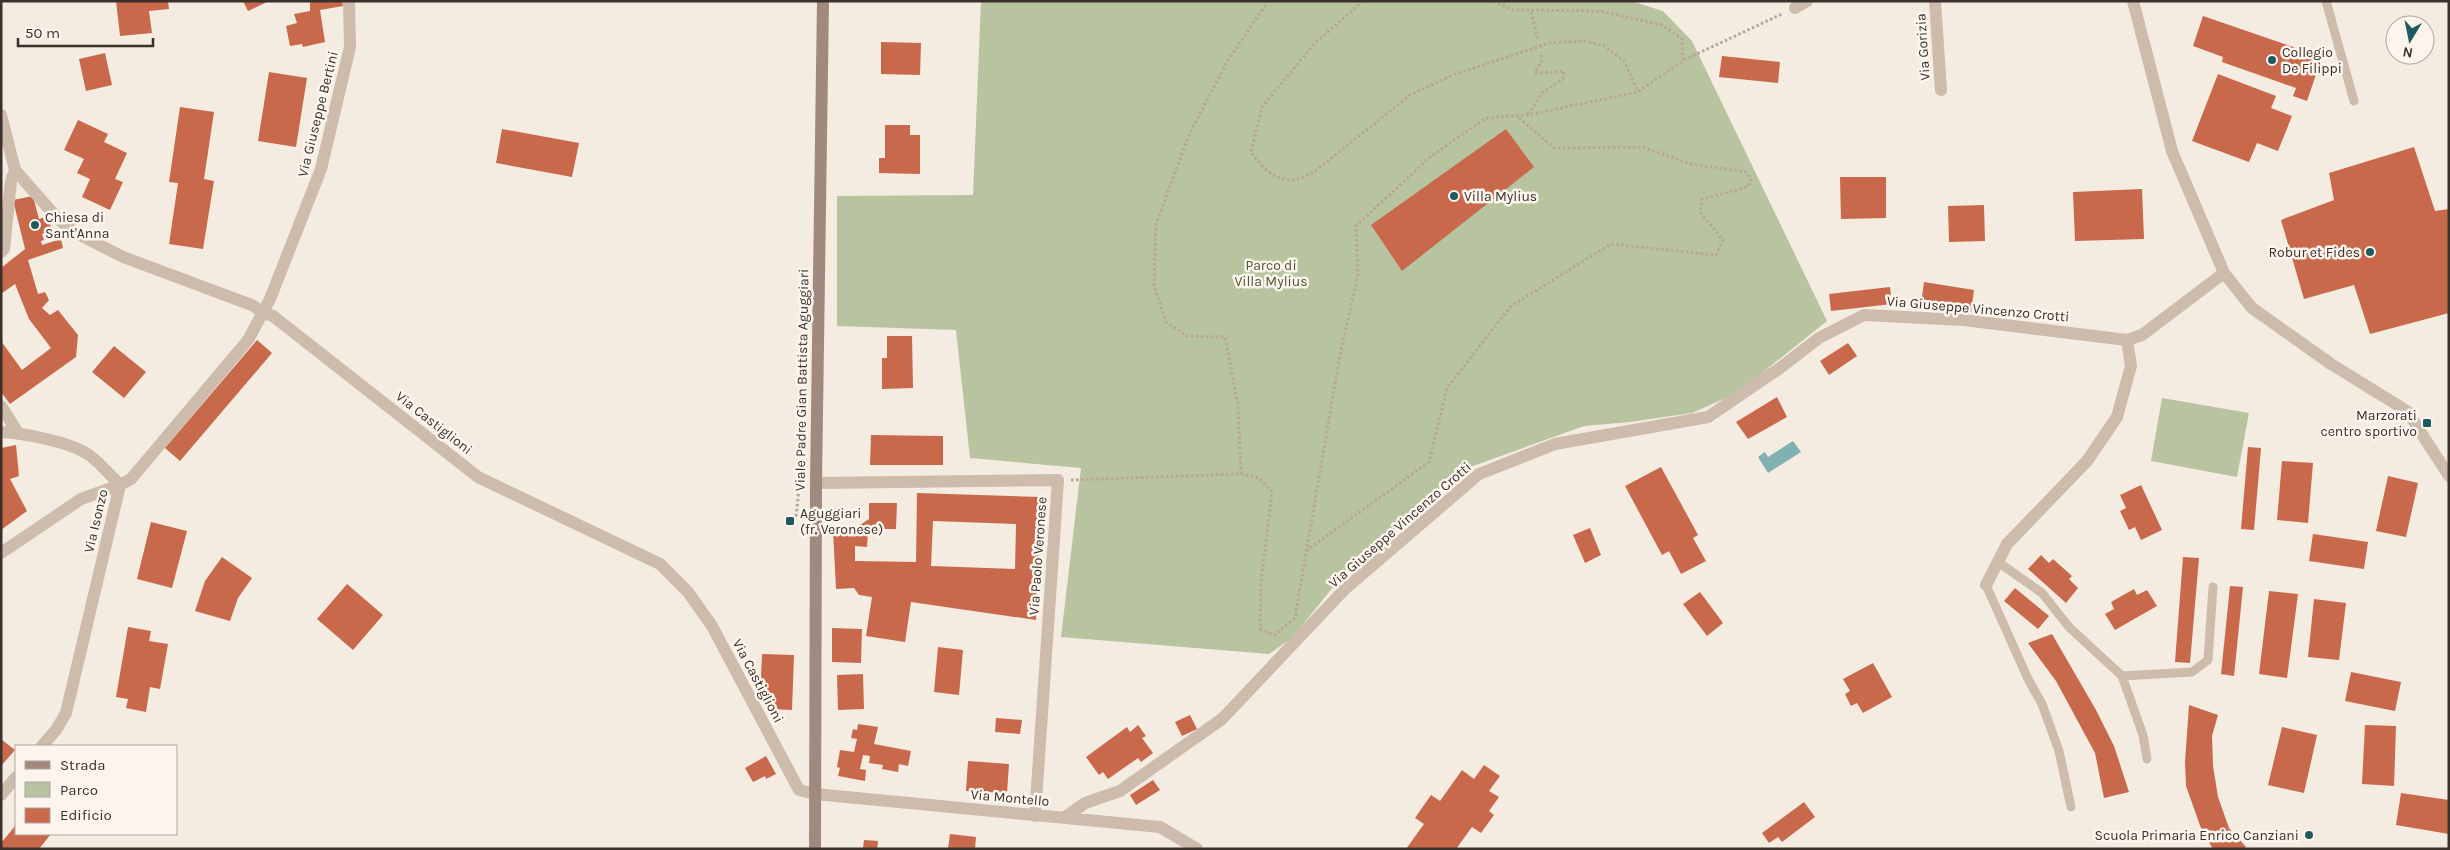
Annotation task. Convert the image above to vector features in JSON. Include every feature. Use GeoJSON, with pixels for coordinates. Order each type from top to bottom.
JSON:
{"type":"FeatureCollection","features":[{"type":"Feature","properties":{"kind":"main road","name":"Viale Padre Gian Battista Aguggiari"},"geometry":{"type":"LineString","coordinates":[[815,849],[816,483],[823,1]]}},
{"type":"Feature","properties":{"kind":"street","name":"Via Giuseppe Bertini"},"geometry":{"type":"LineString","coordinates":[[262,313],[270,299],[322,169],[350,48],[349,1]]}},
{"type":"Feature","properties":{"kind":"street"},"geometry":{"type":"LineString","coordinates":[[1795,8],[1807,1]]}},
{"type":"Feature","properties":{"kind":"street","name":"Via Gorizia"},"geometry":{"type":"LineString","coordinates":[[1935,1],[1941,90]]}},
{"type":"Feature","properties":{"kind":"street"},"geometry":{"type":"LineString","coordinates":[[2132,1],[2172,152],[2224,273],[2252,308],[2330,364],[2407,411],[2449,476]]}},
{"type":"Feature","properties":{"kind":"street","name":"Via Castiglioni"},"geometry":{"type":"LineString","coordinates":[[1,115],[15,170],[58,219],[96,245],[254,306],[262,313],[273,316],[478,477],[660,564],[688,592],[712,626],[799,790],[815,794]]}},
{"type":"Feature","properties":{"kind":"street"},"geometry":{"type":"LineString","coordinates":[[1,252],[4,249],[11,181],[15,170]]}},
{"type":"Feature","properties":{"kind":"street"},"geometry":{"type":"LineString","coordinates":[[1986,585],[2007,544],[2087,461],[2117,417],[2131,366],[2127,340],[2142,335],[2224,273]]}},
{"type":"Feature","properties":{"kind":"street","name":"Via Isonzo"},"geometry":{"type":"LineString","coordinates":[[43,745],[56,730],[66,712],[120,485],[131,479],[248,340],[260,322],[262,313]]}},
{"type":"Feature","properties":{"kind":"street","name":"Via Giuseppe Vincenzo Crotti"},"geometry":{"type":"LineString","coordinates":[[1064,818],[1085,803],[1120,791],[1222,719],[1346,589],[1479,474],[1556,444],[1708,417],[1780,368],[1819,338],[1864,315],[1964,320],[2127,340]]}},
{"type":"Feature","properties":{"kind":"street"},"geometry":{"type":"LineString","coordinates":[[1,406],[18,432]]}},
{"type":"Feature","properties":{"kind":"street"},"geometry":{"type":"LineString","coordinates":[[1,432],[18,432],[88,454],[120,485],[81,499],[1,553]]}},
{"type":"Feature","properties":{"kind":"street","name":"Via Paolo Veronese"},"geometry":{"type":"LineString","coordinates":[[816,483],[1058,480],[1035,816]]}},
{"type":"Feature","properties":{"kind":"street"},"geometry":{"type":"LineString","coordinates":[[1,795],[15,778]]}},
{"type":"Feature","properties":{"kind":"street","name":"Via Montello"},"geometry":{"type":"LineString","coordinates":[[815,794],[1160,827],[1197,849]]}},
{"type":"Feature","properties":{"kind":"lane"},"geometry":{"type":"LineString","coordinates":[[2326,1],[2354,101]]}},
{"type":"Feature","properties":{"kind":"lane"},"geometry":{"type":"LineString","coordinates":[[1998,562],[2042,593],[2070,627],[2122,676],[2143,735],[2147,759]]}},
{"type":"Feature","properties":{"kind":"lane"},"geometry":{"type":"LineString","coordinates":[[1986,585],[2028,679],[2042,704],[2059,751],[2071,807]]}},
{"type":"Feature","properties":{"kind":"lane"},"geometry":{"type":"LineString","coordinates":[[2122,676],[2192,672],[2208,660],[2213,587]]}},
{"type":"Feature","properties":{"kind":"path"},"geometry":{"type":"LineString","coordinates":[[1241,474],[1238,405],[1225,337],[1186,336],[1166,322],[1154,286],[1156,224],[1189,135],[1227,62],[1268,1]]}},
{"type":"Feature","properties":{"kind":"path"},"geometry":{"type":"LineString","coordinates":[[1363,1],[1314,43],[1262,107],[1251,152],[1258,162],[1275,176],[1294,180],[1313,173],[1410,96],[1453,75],[1549,43],[1585,41],[1605,46],[1624,61],[1638,92]]}},
{"type":"Feature","properties":{"kind":"path"},"geometry":{"type":"LineString","coordinates":[[1493,1],[1513,10],[1531,12],[1599,11],[1662,25],[1682,39],[1683,61]]}},
{"type":"Feature","properties":{"kind":"path"},"geometry":{"type":"LineString","coordinates":[[1058,480],[1241,474],[1259,478],[1272,492],[1261,582],[1260,629],[1275,635],[1295,618],[1340,355],[1358,275],[1356,226],[1430,157],[1486,118],[1527,115],[1638,92],[1683,61],[1795,8]]}},
{"type":"Feature","properties":{"kind":"path"},"geometry":{"type":"LineString","coordinates":[[1531,12],[1538,39]]}},
{"type":"Feature","properties":{"kind":"path"},"geometry":{"type":"LineString","coordinates":[[1527,115],[1543,92],[1563,79],[1564,71],[1535,73],[1542,60],[1541,52]]}},
{"type":"Feature","properties":{"kind":"path"},"geometry":{"type":"LineString","coordinates":[[1306,551],[1429,462],[1447,388],[1511,306],[1611,244],[1716,255],[1723,240],[1700,212],[1702,199],[1748,187],[1751,180],[1746,172],[1690,164],[1643,147],[1554,148],[1517,116]]}},
{"type":"Feature","properties":{"kind":"path"},"geometry":{"type":"LineString","coordinates":[[796,516],[816,516]]}},
{"type":"Feature","properties":{"kind":"green space","name":"Parco di Villa Mylius"},"geometry":{"type":"Polygon","coordinates":[[[981,1],[1631,1],[1663,11],[1692,41],[1827,321],[1737,393],[1692,413],[1630,422],[1584,426],[1459,471],[1338,581],[1292,638],[1269,654],[1061,637],[1081,468],[970,458],[956,330],[837,326],[837,196],[973,195],[981,1]]]}},
{"type":"Feature","properties":{"kind":"green space"},"geometry":{"type":"Polygon","coordinates":[[[2162,398],[2249,413],[2237,477],[2151,461],[2162,398]]]}},
{"type":"Feature","properties":{"kind":"water"},"geometry":{"type":"Polygon","coordinates":[[[1793,441],[1801,452],[1768,473],[1758,457],[1765,452],[1768,457],[1793,441]]]}},
{"type":"Feature","properties":{"kind":"building"},"geometry":{"type":"Polygon","coordinates":[[[116,1],[168,1],[169,9],[149,11],[152,33],[120,36],[116,1]]]}},
{"type":"Feature","properties":{"kind":"building"},"geometry":{"type":"Polygon","coordinates":[[[243,1],[269,1],[248,11],[243,1]]]}},
{"type":"Feature","properties":{"kind":"building"},"geometry":{"type":"Polygon","coordinates":[[[310,1],[342,1],[343,6],[320,10],[325,42],[303,47],[302,44],[290,46],[286,26],[297,23],[294,14],[310,11],[310,1]]]}},
{"type":"Feature","properties":{"kind":"building","name":"Collegio De Filippi"},"geometry":{"type":"Polygon","coordinates":[[[2203,16],[2322,57],[2307,101],[2293,96],[2296,88],[2222,62],[2223,57],[2193,46],[2203,16]]]}},
{"type":"Feature","properties":{"kind":"building"},"geometry":{"type":"Polygon","coordinates":[[[881,42],[921,43],[920,75],[881,74],[881,42]]]}},
{"type":"Feature","properties":{"kind":"building"},"geometry":{"type":"Polygon","coordinates":[[[105,53],[112,85],[86,91],[79,59],[105,53]]]}},
{"type":"Feature","properties":{"kind":"building"},"geometry":{"type":"Polygon","coordinates":[[[1722,56],[1780,62],[1778,83],[1719,77],[1722,56]]]}},
{"type":"Feature","properties":{"kind":"building"},"geometry":{"type":"Polygon","coordinates":[[[269,72],[307,78],[296,147],[258,141],[269,72]]]}},
{"type":"Feature","properties":{"kind":"building"},"geometry":{"type":"Polygon","coordinates":[[[2218,74],[2276,96],[2271,108],[2292,116],[2278,151],[2257,143],[2249,162],[2192,141],[2218,74]]]}},
{"type":"Feature","properties":{"kind":"building"},"geometry":{"type":"Polygon","coordinates":[[[180,107],[214,112],[204,179],[214,181],[203,249],[169,244],[178,183],[169,182],[180,107]]]}},
{"type":"Feature","properties":{"kind":"building"},"geometry":{"type":"Polygon","coordinates":[[[78,120],[108,134],[104,142],[127,153],[115,179],[123,182],[110,210],[82,197],[90,179],[77,173],[84,159],[64,150],[78,120]]]}},
{"type":"Feature","properties":{"kind":"building"},"geometry":{"type":"Polygon","coordinates":[[[885,125],[910,125],[910,135],[920,135],[920,174],[879,173],[879,158],[885,158],[885,125]]]}},
{"type":"Feature","properties":{"kind":"building"},"geometry":{"type":"Polygon","coordinates":[[[502,129],[579,143],[572,177],[496,163],[502,129]]]}},
{"type":"Feature","properties":{"kind":"building","name":"Villa Mylius"},"geometry":{"type":"Polygon","coordinates":[[[1506,129],[1534,167],[1402,271],[1371,225],[1506,129]]]}},
{"type":"Feature","properties":{"kind":"building","name":"Robur et Fides"},"geometry":{"type":"Polygon","coordinates":[[[2414,147],[2435,211],[2449,209],[2449,313],[2370,334],[2354,285],[2304,299],[2281,220],[2334,200],[2329,173],[2414,147]]]}},
{"type":"Feature","properties":{"kind":"building"},"geometry":{"type":"Polygon","coordinates":[[[1840,177],[1886,177],[1886,218],[1841,219],[1840,177]]]}},
{"type":"Feature","properties":{"kind":"building"},"geometry":{"type":"Polygon","coordinates":[[[2142,189],[2144,239],[2075,241],[2073,192],[2142,189]]]}},
{"type":"Feature","properties":{"kind":"building"},"geometry":{"type":"Polygon","coordinates":[[[33,196],[39,219],[48,216],[52,231],[42,234],[44,240],[41,241],[42,245],[61,239],[63,248],[28,260],[38,294],[45,292],[49,300],[42,308],[50,315],[58,310],[78,335],[76,357],[10,404],[1,392],[1,341],[22,370],[51,348],[29,319],[15,284],[1,294],[1,268],[25,249],[13,200],[33,196]]]}},
{"type":"Feature","properties":{"kind":"building"},"geometry":{"type":"Polygon","coordinates":[[[1984,205],[1985,241],[1949,242],[1948,206],[1984,205]]]}},
{"type":"Feature","properties":{"kind":"building"},"geometry":{"type":"Polygon","coordinates":[[[1924,282],[1974,290],[1971,312],[1921,304],[1924,282]]]}},
{"type":"Feature","properties":{"kind":"building"},"geometry":{"type":"Polygon","coordinates":[[[1890,287],[1892,304],[1831,311],[1829,294],[1890,287]]]}},
{"type":"Feature","properties":{"kind":"building"},"geometry":{"type":"Polygon","coordinates":[[[887,336],[912,336],[913,388],[882,389],[882,358],[887,358],[887,336]]]}},
{"type":"Feature","properties":{"kind":"building"},"geometry":{"type":"Polygon","coordinates":[[[257,340],[272,353],[180,461],[165,448],[257,340]]]}},
{"type":"Feature","properties":{"kind":"building"},"geometry":{"type":"Polygon","coordinates":[[[1848,343],[1857,356],[1829,375],[1820,361],[1848,343]]]}},
{"type":"Feature","properties":{"kind":"building"},"geometry":{"type":"Polygon","coordinates":[[[114,346],[146,372],[124,398],[92,372],[114,346]]]}},
{"type":"Feature","properties":{"kind":"building"},"geometry":{"type":"Polygon","coordinates":[[[1777,397],[1787,417],[1748,439],[1736,422],[1777,397]]]}},
{"type":"Feature","properties":{"kind":"building"},"geometry":{"type":"Polygon","coordinates":[[[871,435],[943,436],[943,465],[870,465],[871,435]]]}},
{"type":"Feature","properties":{"kind":"building"},"geometry":{"type":"Polygon","coordinates":[[[16,445],[19,476],[10,479],[27,511],[1,530],[1,448],[16,445]]]}},
{"type":"Feature","properties":{"kind":"building"},"geometry":{"type":"Polygon","coordinates":[[[2248,447],[2261,448],[2254,530],[2241,529],[2248,447]]]}},
{"type":"Feature","properties":{"kind":"building"},"geometry":{"type":"Polygon","coordinates":[[[2282,461],[2313,463],[2308,523],[2277,520],[2282,461]]]}},
{"type":"Feature","properties":{"kind":"building"},"geometry":{"type":"Polygon","coordinates":[[[1661,467],[1698,535],[1693,538],[1706,561],[1681,574],[1669,551],[1662,555],[1625,486],[1661,467]]]}},
{"type":"Feature","properties":{"kind":"building"},"geometry":{"type":"Polygon","coordinates":[[[2388,476],[2418,483],[2406,537],[2376,531],[2388,476]]]}},
{"type":"Feature","properties":{"kind":"building"},"geometry":{"type":"Polygon","coordinates":[[[2141,485],[2162,530],[2141,540],[2135,527],[2129,530],[2120,511],[2126,508],[2120,495],[2141,485]]]}},
{"type":"Feature","properties":{"kind":"building"},"geometry":{"type":"Polygon","coordinates":[[[917,493],[1040,497],[1036,620],[911,602],[905,642],[866,636],[872,597],[859,595],[854,588],[836,589],[833,530],[854,529],[869,519],[869,503],[897,503],[896,529],[874,529],[868,533],[867,547],[855,546],[855,561],[916,562],[917,493]],[[933,521],[931,566],[1015,569],[1016,524],[933,521]]]}},
{"type":"Feature","properties":{"kind":"building"},"geometry":{"type":"Polygon","coordinates":[[[151,522],[187,531],[172,588],[137,579],[151,522]]]}},
{"type":"Feature","properties":{"kind":"building"},"geometry":{"type":"Polygon","coordinates":[[[1590,528],[1601,555],[1585,563],[1573,535],[1590,528]]]}},
{"type":"Feature","properties":{"kind":"building"},"geometry":{"type":"Polygon","coordinates":[[[2313,534],[2368,542],[2364,569],[2309,561],[2313,534]]]}},
{"type":"Feature","properties":{"kind":"building"},"geometry":{"type":"Polygon","coordinates":[[[2041,555],[2049,563],[2053,559],[2072,576],[2069,579],[2078,588],[2066,603],[2028,569],[2041,555]]]}},
{"type":"Feature","properties":{"kind":"building"},"geometry":{"type":"Polygon","coordinates":[[[222,557],[252,578],[238,598],[230,621],[195,611],[205,581],[222,557]]]}},
{"type":"Feature","properties":{"kind":"building"},"geometry":{"type":"Polygon","coordinates":[[[2183,557],[2199,558],[2190,663],[2175,662],[2183,557]]]}},
{"type":"Feature","properties":{"kind":"building"},"geometry":{"type":"Polygon","coordinates":[[[347,584],[383,615],[353,650],[317,619],[347,584]]]}},
{"type":"Feature","properties":{"kind":"building"},"geometry":{"type":"Polygon","coordinates":[[[2230,586],[2243,587],[2234,676],[2221,674],[2230,586]]]}},
{"type":"Feature","properties":{"kind":"building"},"geometry":{"type":"Polygon","coordinates":[[[2015,588],[2049,616],[2038,629],[2004,601],[2015,588]]]}},
{"type":"Feature","properties":{"kind":"building"},"geometry":{"type":"Polygon","coordinates":[[[2134,589],[2137,595],[2147,590],[2157,606],[2115,630],[2105,614],[2114,609],[2111,602],[2134,589]]]}},
{"type":"Feature","properties":{"kind":"building"},"geometry":{"type":"Polygon","coordinates":[[[2269,591],[2298,594],[2287,678],[2259,674],[2269,591]]]}},
{"type":"Feature","properties":{"kind":"building"},"geometry":{"type":"Polygon","coordinates":[[[1700,592],[1723,623],[1707,636],[1683,604],[1700,592]]]}},
{"type":"Feature","properties":{"kind":"building"},"geometry":{"type":"Polygon","coordinates":[[[2314,599],[2346,603],[2339,660],[2308,657],[2314,599]]]}},
{"type":"Feature","properties":{"kind":"building"},"geometry":{"type":"Polygon","coordinates":[[[128,627],[151,631],[149,641],[168,644],[160,689],[150,687],[146,712],[126,708],[128,699],[116,697],[128,627]]]}},
{"type":"Feature","properties":{"kind":"building"},"geometry":{"type":"Polygon","coordinates":[[[832,628],[862,629],[861,663],[832,662],[832,628]]]}},
{"type":"Feature","properties":{"kind":"building"},"geometry":{"type":"Polygon","coordinates":[[[2052,634],[2096,710],[2114,746],[2129,792],[2104,798],[2095,753],[2056,681],[2028,643],[2052,634]]]}},
{"type":"Feature","properties":{"kind":"building"},"geometry":{"type":"Polygon","coordinates":[[[938,647],[963,650],[959,695],[934,692],[938,647]]]}},
{"type":"Feature","properties":{"kind":"building"},"geometry":{"type":"Polygon","coordinates":[[[762,654],[794,655],[792,710],[770,709],[770,700],[760,700],[762,654]]]}},
{"type":"Feature","properties":{"kind":"building"},"geometry":{"type":"Polygon","coordinates":[[[1873,663],[1892,697],[1863,713],[1857,703],[1851,706],[1845,694],[1850,691],[1843,679],[1873,663]]]}},
{"type":"Feature","properties":{"kind":"building"},"geometry":{"type":"Polygon","coordinates":[[[2351,672],[2401,682],[2395,711],[2345,701],[2351,672]]]}},
{"type":"Feature","properties":{"kind":"building"},"geometry":{"type":"Polygon","coordinates":[[[863,674],[864,709],[838,710],[837,675],[863,674]]]}},
{"type":"Feature","properties":{"kind":"building"},"geometry":{"type":"Polygon","coordinates":[[[2189,705],[2218,715],[2212,736],[2213,766],[2218,797],[2229,828],[2246,847],[2244,849],[2213,849],[2202,831],[2186,786],[2185,762],[2189,705]]]}},
{"type":"Feature","properties":{"kind":"building"},"geometry":{"type":"Polygon","coordinates":[[[1190,715],[1197,729],[1182,736],[1175,722],[1190,715]]]}},
{"type":"Feature","properties":{"kind":"building"},"geometry":{"type":"Polygon","coordinates":[[[996,718],[1022,720],[1020,734],[995,732],[996,718]]]}},
{"type":"Feature","properties":{"kind":"building"},"geometry":{"type":"Polygon","coordinates":[[[858,724],[878,727],[874,744],[911,751],[908,766],[899,764],[898,772],[882,769],[883,765],[869,763],[870,756],[863,755],[860,769],[866,770],[865,781],[838,776],[840,768],[837,767],[840,750],[854,752],[857,739],[851,738],[853,729],[857,730],[858,724]]]}},
{"type":"Feature","properties":{"kind":"building"},"geometry":{"type":"Polygon","coordinates":[[[1138,725],[1146,736],[1142,738],[1153,753],[1141,762],[1138,758],[1108,779],[1103,772],[1099,775],[1086,757],[1127,727],[1130,732],[1138,725]]]}},
{"type":"Feature","properties":{"kind":"building"},"geometry":{"type":"Polygon","coordinates":[[[2365,725],[2396,726],[2394,786],[2362,784],[2365,725]]]}},
{"type":"Feature","properties":{"kind":"building"},"geometry":{"type":"Polygon","coordinates":[[[2282,727],[2317,735],[2304,793],[2268,785],[2282,727]]]}},
{"type":"Feature","properties":{"kind":"building"},"geometry":{"type":"Polygon","coordinates":[[[1,739],[15,750],[1,766],[1,739]]]}},
{"type":"Feature","properties":{"kind":"building"},"geometry":{"type":"Polygon","coordinates":[[[766,756],[776,774],[766,779],[765,776],[753,782],[745,768],[766,756]]]}},
{"type":"Feature","properties":{"kind":"building"},"geometry":{"type":"Polygon","coordinates":[[[968,761],[1009,764],[1007,793],[966,791],[968,761]]]}},
{"type":"Feature","properties":{"kind":"building"},"geometry":{"type":"Polygon","coordinates":[[[1484,765],[1500,776],[1489,791],[1499,797],[1489,811],[1494,815],[1481,833],[1472,827],[1456,849],[1406,849],[1424,824],[1415,818],[1431,795],[1440,801],[1462,770],[1474,779],[1484,765]]]}},
{"type":"Feature","properties":{"kind":"building"},"geometry":{"type":"Polygon","coordinates":[[[1153,780],[1160,790],[1136,805],[1130,795],[1153,780]]]}},
{"type":"Feature","properties":{"kind":"building"},"geometry":{"type":"Polygon","coordinates":[[[2401,793],[2449,800],[2449,834],[2396,825],[2401,793]]]}},
{"type":"Feature","properties":{"kind":"building"},"geometry":{"type":"Polygon","coordinates":[[[1804,802],[1815,817],[1782,842],[1778,837],[1769,843],[1762,833],[1804,802]]]}},
{"type":"Feature","properties":{"kind":"building"},"geometry":{"type":"Polygon","coordinates":[[[15,826],[15,835],[50,835],[39,849],[1,849],[1,843],[15,826]]]}},
{"type":"Feature","properties":{"kind":"building"},"geometry":{"type":"Polygon","coordinates":[[[950,834],[976,837],[975,849],[948,849],[950,834]]]}},
{"type":"Feature","properties":{"kind":"building"},"geometry":{"type":"Polygon","coordinates":[[[864,840],[878,841],[877,849],[863,849],[864,840]]]}},
{"type":"Feature","properties":{"kind":"place","name":"Collegio De Filippi"},"geometry":{"type":"Point","coordinates":[2272,60]}},
{"type":"Feature","properties":{"kind":"place","name":"Villa Mylius"},"geometry":{"type":"Point","coordinates":[1454,196]}},
{"type":"Feature","properties":{"kind":"place","name":"Chiesa di Sant'Anna"},"geometry":{"type":"Point","coordinates":[35,225]}},
{"type":"Feature","properties":{"kind":"place","name":"Robur et Fides"},"geometry":{"type":"Point","coordinates":[2370,252]}},
{"type":"Feature","properties":{"kind":"place","name":"Marzorati centro sportivo"},"geometry":{"type":"Point","coordinates":[2427,423]}},
{"type":"Feature","properties":{"kind":"place","name":"Aguggiari (fr. Veronese)"},"geometry":{"type":"Point","coordinates":[790,521]}},
{"type":"Feature","properties":{"kind":"place","name":"Scuola Primaria Enrico Canziani"},"geometry":{"type":"Point","coordinates":[2309,835]}}]}
